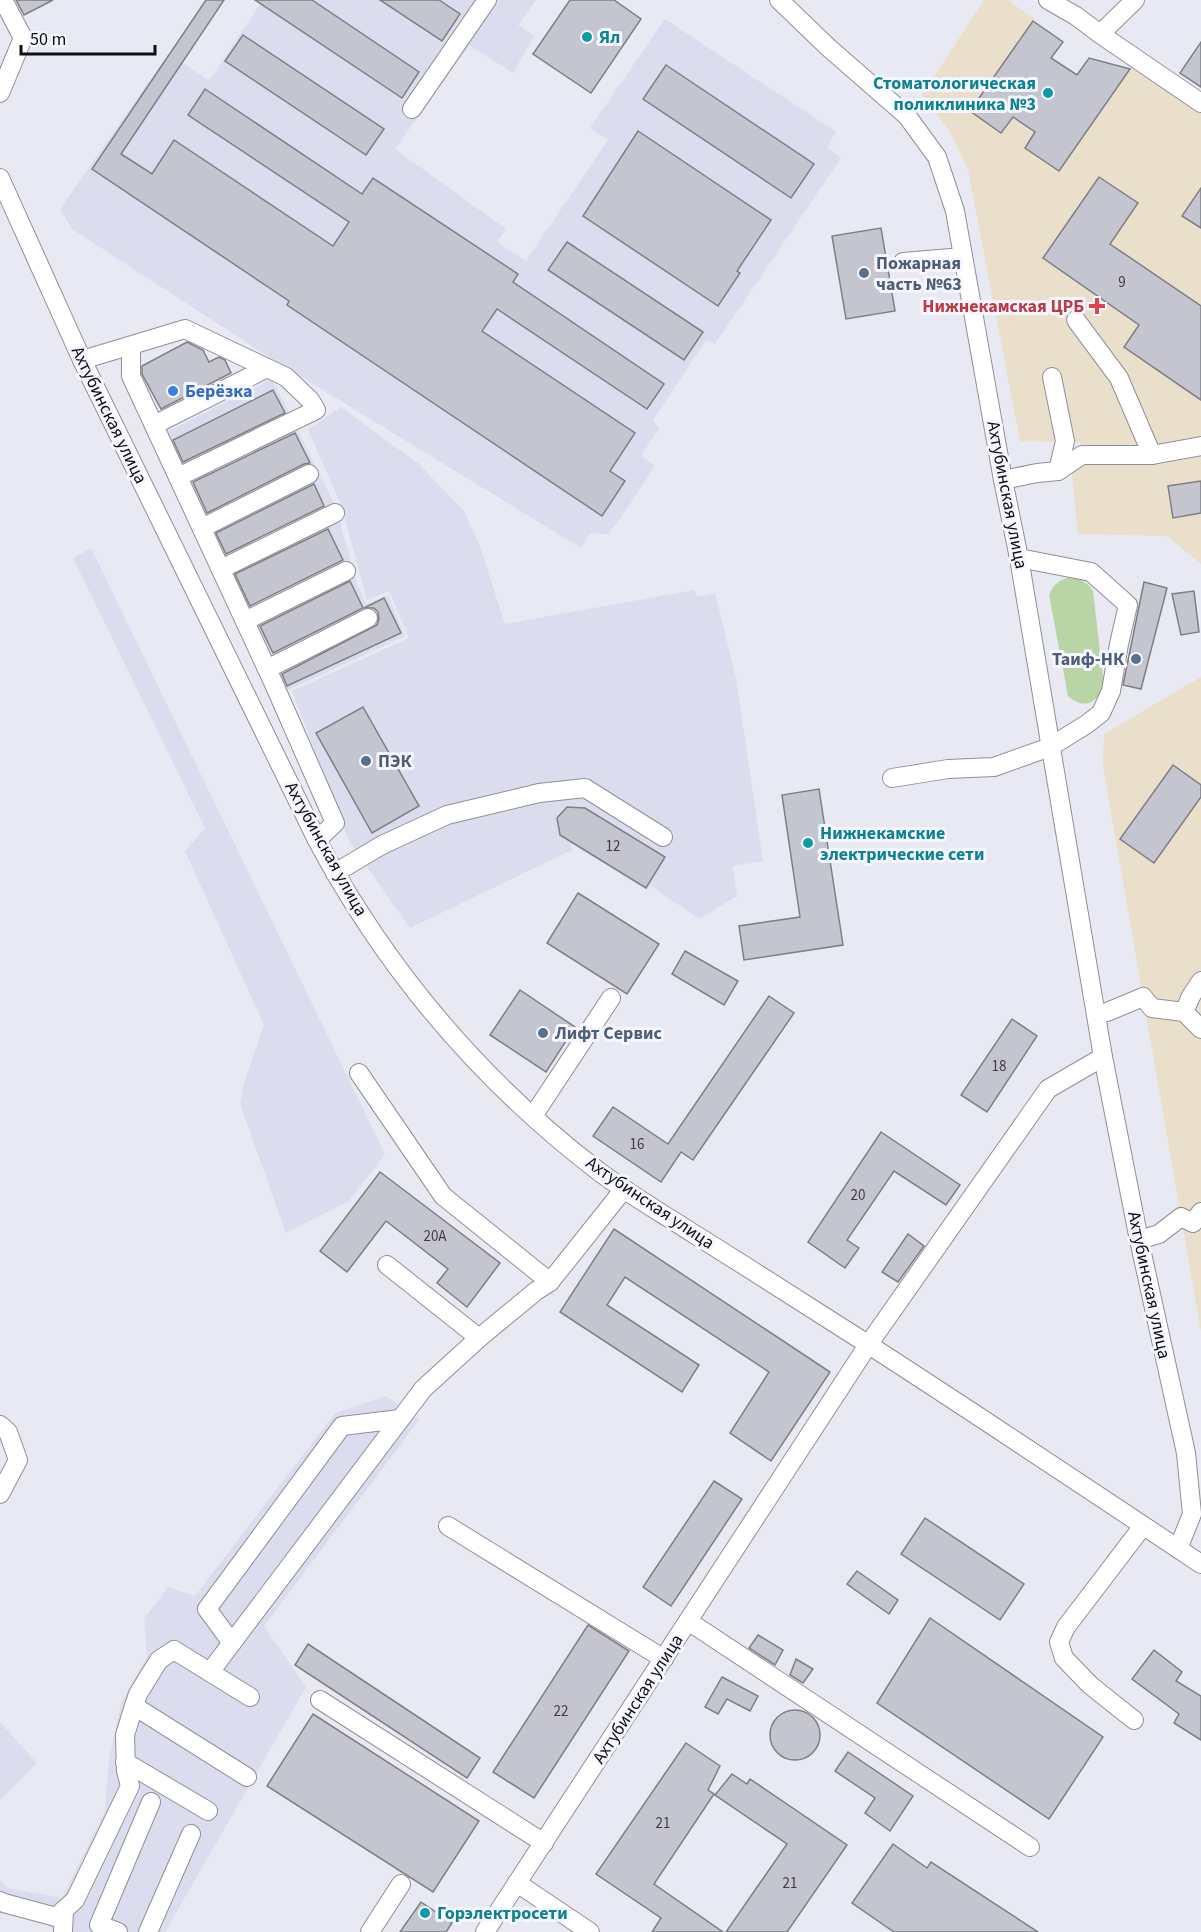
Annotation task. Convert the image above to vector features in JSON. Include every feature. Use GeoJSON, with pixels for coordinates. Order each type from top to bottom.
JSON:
{"type":"FeatureCollection","features":[{"type":"Feature","properties":{"kind":"street"},"geometry":{"type":"LineString","coordinates":[[0,93],[23,38],[3,0]]}},
{"type":"Feature","properties":{"kind":"street"},"geometry":{"type":"LineString","coordinates":[[412,109],[487,0]]}},
{"type":"Feature","properties":{"kind":"street","name":"Ахтубинская улица"},"geometry":{"type":"LineString","coordinates":[[779,0],[829,48],[907,116],[937,158],[955,211],[1019,558],[1103,1057],[1138,1240],[1194,1457],[1192,1514],[1178,1549]]}},
{"type":"Feature","properties":{"kind":"street"},"geometry":{"type":"LineString","coordinates":[[1048,0],[1076,16],[1201,103]]}},
{"type":"Feature","properties":{"kind":"street"},"geometry":{"type":"LineString","coordinates":[[1100,33],[1135,0]]}},
{"type":"Feature","properties":{"kind":"street","name":"Ахтубинская улица"},"geometry":{"type":"LineString","coordinates":[[0,178],[82,360],[317,840],[380,946],[434,1015],[488,1075],[532,1116],[624,1189],[868,1345],[1201,1564]]}},
{"type":"Feature","properties":{"kind":"street"},"geometry":{"type":"LineString","coordinates":[[903,262],[963,257]]}},
{"type":"Feature","properties":{"kind":"street"},"geometry":{"type":"LineString","coordinates":[[1076,320],[1119,378],[1152,455]]}},
{"type":"Feature","properties":{"kind":"street"},"geometry":{"type":"LineString","coordinates":[[82,360],[185,329],[286,377],[310,400],[316,410],[178,477]]}},
{"type":"Feature","properties":{"kind":"street"},"geometry":{"type":"LineString","coordinates":[[130,347],[131,376],[267,669],[334,823],[317,840]]}},
{"type":"Feature","properties":{"kind":"street"},"geometry":{"type":"LineString","coordinates":[[154,425],[267,368]]}},
{"type":"Feature","properties":{"kind":"street"},"geometry":{"type":"LineString","coordinates":[[1052,377],[1065,441],[1058,471]]}},
{"type":"Feature","properties":{"kind":"street"},"geometry":{"type":"LineString","coordinates":[[1003,480],[1058,471],[1082,455],[1152,455],[1201,446]]}},
{"type":"Feature","properties":{"kind":"street"},"geometry":{"type":"LineString","coordinates":[[202,528],[309,474]]}},
{"type":"Feature","properties":{"kind":"street"},"geometry":{"type":"LineString","coordinates":[[221,569],[335,513]]}},
{"type":"Feature","properties":{"kind":"street"},"geometry":{"type":"LineString","coordinates":[[892,778],[948,769],[994,767],[1050,747],[1101,713],[1111,691],[1128,605],[1091,572],[1019,558]]}},
{"type":"Feature","properties":{"kind":"street"},"geometry":{"type":"LineString","coordinates":[[245,621],[346,571]]}},
{"type":"Feature","properties":{"kind":"street"},"geometry":{"type":"LineString","coordinates":[[267,669],[368,618]]}},
{"type":"Feature","properties":{"kind":"street"},"geometry":{"type":"LineString","coordinates":[[335,873],[382,845],[447,814],[540,793],[585,788],[663,837]]}},
{"type":"Feature","properties":{"kind":"street"},"geometry":{"type":"LineString","coordinates":[[1184,1012],[1201,981]]}},
{"type":"Feature","properties":{"kind":"street"},"geometry":{"type":"LineString","coordinates":[[1096,1014],[1107,1012],[1143,997],[1152,1008],[1184,1012],[1201,1029]]}},
{"type":"Feature","properties":{"kind":"street"},"geometry":{"type":"LineString","coordinates":[[532,1116],[611,998]]}},
{"type":"Feature","properties":{"kind":"street","name":"Ахтубинская улица"},"geometry":{"type":"LineString","coordinates":[[485,1932],[868,1345],[1048,1089],[1103,1057]]}},
{"type":"Feature","properties":{"kind":"street"},"geometry":{"type":"LineString","coordinates":[[359,1073],[443,1196],[550,1282]]}},
{"type":"Feature","properties":{"kind":"street"},"geometry":{"type":"LineString","coordinates":[[210,1672],[423,1389],[479,1338],[550,1282],[624,1189]]}},
{"type":"Feature","properties":{"kind":"street"},"geometry":{"type":"LineString","coordinates":[[1138,1240],[1159,1234],[1181,1217],[1193,1223],[1201,1212]]}},
{"type":"Feature","properties":{"kind":"street"},"geometry":{"type":"LineString","coordinates":[[387,1265],[479,1338]]}},
{"type":"Feature","properties":{"kind":"street"},"geometry":{"type":"LineString","coordinates":[[232,1643],[207,1609],[342,1426],[400,1419]]}},
{"type":"Feature","properties":{"kind":"street"},"geometry":{"type":"LineString","coordinates":[[0,1425],[8,1432],[18,1460],[0,1494]]}},
{"type":"Feature","properties":{"kind":"street"},"geometry":{"type":"LineString","coordinates":[[448,1526],[664,1659]]}},
{"type":"Feature","properties":{"kind":"street"},"geometry":{"type":"LineString","coordinates":[[1134,1720],[1077,1672],[1064,1658],[1059,1642],[1066,1627],[1143,1526]]}},
{"type":"Feature","properties":{"kind":"street"},"geometry":{"type":"LineString","coordinates":[[688,1621],[1030,1847]]}},
{"type":"Feature","properties":{"kind":"street"},"geometry":{"type":"LineString","coordinates":[[0,1901],[56,1917],[65,1925],[130,1786],[125,1762],[125,1735],[138,1694],[159,1659],[174,1650],[250,1697]]}},
{"type":"Feature","properties":{"kind":"street"},"geometry":{"type":"LineString","coordinates":[[320,1700],[544,1843]]}},
{"type":"Feature","properties":{"kind":"street"},"geometry":{"type":"LineString","coordinates":[[134,1706],[247,1777]]}},
{"type":"Feature","properties":{"kind":"street"},"geometry":{"type":"LineString","coordinates":[[125,1762],[208,1811]]}},
{"type":"Feature","properties":{"kind":"street"},"geometry":{"type":"LineString","coordinates":[[118,1932],[99,1925],[151,1802]]}},
{"type":"Feature","properties":{"kind":"street"},"geometry":{"type":"LineString","coordinates":[[120,1808],[140,1824]]}},
{"type":"Feature","properties":{"kind":"street"},"geometry":{"type":"LineString","coordinates":[[148,1932],[191,1834]]}},
{"type":"Feature","properties":{"kind":"street"},"geometry":{"type":"LineString","coordinates":[[517,1883],[590,1932]]}},
{"type":"Feature","properties":{"kind":"street"},"geometry":{"type":"LineString","coordinates":[[370,1932],[401,1884]]}},
{"type":"Feature","properties":{"kind":"shaded area"},"geometry":{"type":"Polygon","coordinates":[[[263,0],[536,0],[518,25],[534,36],[513,73],[469,45],[395,149],[506,229],[497,242],[526,261],[608,140],[590,128],[665,19],[836,132],[827,147],[841,158],[715,344],[706,340],[653,420],[659,429],[641,455],[655,466],[618,522],[607,534],[590,533],[581,548],[269,357],[72,229],[60,209],[169,53],[209,81],[263,0]]]}},
{"type":"Feature","properties":{"kind":"shaded area","name":"Нижнекамская ЦРБ"},"geometry":{"type":"Polygon","coordinates":[[[984,0],[1008,0],[1034,19],[970,111],[1001,133],[1013,117],[1035,132],[1025,148],[1058,171],[1135,61],[1201,112],[1201,564],[1167,536],[1078,534],[1071,465],[1082,455],[1080,442],[1020,441],[968,170],[950,132],[922,95],[984,0]]]}},
{"type":"Feature","properties":{"kind":"shaded area"},"geometry":{"type":"Polygon","coordinates":[[[272,379],[335,505],[357,584],[366,604],[388,595],[405,636],[284,692],[161,435],[272,379]]]}},
{"type":"Feature","properties":{"kind":"shaded area"},"geometry":{"type":"Polygon","coordinates":[[[341,407],[419,464],[464,511],[479,544],[505,624],[694,590],[697,597],[715,593],[736,678],[763,861],[733,866],[737,896],[699,919],[650,885],[647,890],[570,843],[572,850],[410,928],[349,841],[292,691],[409,638],[389,591],[367,600],[341,504],[308,430],[341,407]]]}},
{"type":"Feature","properties":{"kind":"shaded area"},"geometry":{"type":"Polygon","coordinates":[[[91,548],[385,1154],[349,1201],[286,1233],[240,1104],[244,1083],[264,1025],[185,851],[205,828],[73,558],[91,548]]]}},
{"type":"Feature","properties":{"kind":"shaded area"},"geometry":{"type":"Polygon","coordinates":[[[1201,677],[1201,1332],[1103,766],[1104,734],[1201,677]]]}},
{"type":"Feature","properties":{"kind":"shaded area"},"geometry":{"type":"Polygon","coordinates":[[[386,1396],[419,1420],[264,1626],[306,1687],[165,1932],[52,1932],[53,1930],[47,1923],[0,1913],[0,1880],[7,1888],[62,1898],[105,1811],[109,1760],[121,1703],[147,1656],[144,1619],[168,1587],[195,1596],[335,1413],[386,1396]]]}},
{"type":"Feature","properties":{"kind":"shaded area"},"geometry":{"type":"Polygon","coordinates":[[[0,1722],[37,1763],[0,1800],[0,1722]]]}},
{"type":"Feature","properties":{"kind":"green space"},"geometry":{"type":"Polygon","coordinates":[[[1069,577],[1083,581],[1093,591],[1104,686],[1093,701],[1084,704],[1068,696],[1049,595],[1057,583],[1069,577]]]}},
{"type":"Feature","properties":{"kind":"building"},"geometry":{"type":"Polygon","coordinates":[[[16,0],[53,0],[24,15],[16,0]]]}},
{"type":"Feature","properties":{"kind":"building"},"geometry":{"type":"Polygon","coordinates":[[[206,0],[224,0],[121,154],[152,174],[174,140],[333,246],[349,222],[188,115],[205,89],[362,194],[373,178],[518,274],[513,282],[664,384],[647,409],[497,309],[482,331],[635,433],[610,471],[625,481],[602,516],[287,305],[289,301],[92,169],[206,0]]]}},
{"type":"Feature","properties":{"kind":"building"},"geometry":{"type":"Polygon","coordinates":[[[255,0],[312,0],[419,72],[402,98],[255,0]]]}},
{"type":"Feature","properties":{"kind":"building"},"geometry":{"type":"Polygon","coordinates":[[[380,0],[439,0],[460,14],[442,41],[380,0]]]}},
{"type":"Feature","properties":{"kind":"building","name":"Ял"},"geometry":{"type":"Polygon","coordinates":[[[570,0],[614,0],[641,19],[591,93],[533,54],[570,0]]]}},
{"type":"Feature","properties":{"kind":"building","name":"Стоматологическая поликлиника №3"},"geometry":{"type":"Polygon","coordinates":[[[1033,21],[1063,42],[1051,58],[1077,75],[1089,58],[1130,69],[1059,171],[1025,148],[1035,132],[1013,117],[1001,133],[970,111],[1033,21]]]}},
{"type":"Feature","properties":{"kind":"building"},"geometry":{"type":"Polygon","coordinates":[[[243,35],[384,129],[366,155],[225,61],[243,35]]]}},
{"type":"Feature","properties":{"kind":"building"},"geometry":{"type":"Polygon","coordinates":[[[1201,42],[1201,87],[1180,73],[1201,42]]]}},
{"type":"Feature","properties":{"kind":"building"},"geometry":{"type":"Polygon","coordinates":[[[666,65],[814,164],[791,198],[643,99],[666,65]]]}},
{"type":"Feature","properties":{"kind":"building"},"geometry":{"type":"Polygon","coordinates":[[[638,131],[771,220],[737,271],[740,273],[718,306],[583,216],[638,131]]]}},
{"type":"Feature","properties":{"kind":"building"},"geometry":{"type":"Polygon","coordinates":[[[1099,177],[1138,203],[1110,244],[1201,306],[1201,400],[1124,347],[1139,325],[1043,258],[1099,177]]]}},
{"type":"Feature","properties":{"kind":"building"},"geometry":{"type":"Polygon","coordinates":[[[1201,188],[1201,228],[1182,216],[1201,188]]]}},
{"type":"Feature","properties":{"kind":"building","name":"Пожарная часть №63"},"geometry":{"type":"Polygon","coordinates":[[[881,228],[895,311],[846,319],[832,236],[881,228]]]}},
{"type":"Feature","properties":{"kind":"building"},"geometry":{"type":"Polygon","coordinates":[[[567,242],[703,332],[684,360],[548,270],[567,242]]]}},
{"type":"Feature","properties":{"kind":"building","name":"Берёзка"},"geometry":{"type":"Polygon","coordinates":[[[187,342],[203,350],[209,362],[219,357],[225,360],[231,373],[161,409],[142,374],[142,366],[187,342]]]}},
{"type":"Feature","properties":{"kind":"building"},"geometry":{"type":"Polygon","coordinates":[[[273,390],[285,413],[183,462],[173,440],[273,390]]]}},
{"type":"Feature","properties":{"kind":"building"},"geometry":{"type":"Polygon","coordinates":[[[295,433],[310,463],[207,513],[193,482],[295,433]]]}},
{"type":"Feature","properties":{"kind":"building"},"geometry":{"type":"Polygon","coordinates":[[[1201,481],[1201,513],[1173,518],[1168,486],[1201,481]]]}},
{"type":"Feature","properties":{"kind":"building"},"geometry":{"type":"Polygon","coordinates":[[[314,484],[324,506],[226,554],[216,533],[314,484]]]}},
{"type":"Feature","properties":{"kind":"building"},"geometry":{"type":"Polygon","coordinates":[[[328,529],[343,560],[250,606],[235,574],[328,529]]]}},
{"type":"Feature","properties":{"kind":"building"},"geometry":{"type":"Polygon","coordinates":[[[350,581],[363,608],[273,653],[260,626],[350,581]]]}},
{"type":"Feature","properties":{"kind":"building","name":"Таиф-НК"},"geometry":{"type":"Polygon","coordinates":[[[1144,582],[1167,588],[1141,689],[1123,685],[1144,582]]]}},
{"type":"Feature","properties":{"kind":"building"},"geometry":{"type":"Polygon","coordinates":[[[1194,591],[1199,632],[1181,635],[1172,594],[1194,591]]]}},
{"type":"Feature","properties":{"kind":"building"},"geometry":{"type":"Polygon","coordinates":[[[384,598],[401,633],[287,686],[282,674],[377,625],[378,612],[374,608],[364,608],[384,598]]]}},
{"type":"Feature","properties":{"kind":"building"},"geometry":{"type":"Polygon","coordinates":[[[363,707],[419,806],[372,833],[316,733],[363,707]]]}},
{"type":"Feature","properties":{"kind":"building"},"geometry":{"type":"Polygon","coordinates":[[[1173,765],[1201,785],[1201,797],[1154,863],[1120,839],[1173,765]]]}},
{"type":"Feature","properties":{"kind":"building","name":"Нижнекамские электрические сети"},"geometry":{"type":"Polygon","coordinates":[[[819,789],[843,945],[744,960],[739,926],[800,917],[782,795],[819,789]]]}},
{"type":"Feature","properties":{"kind":"building"},"geometry":{"type":"Polygon","coordinates":[[[567,807],[585,808],[665,857],[646,888],[560,835],[557,818],[567,807]]]}},
{"type":"Feature","properties":{"kind":"building"},"geometry":{"type":"Polygon","coordinates":[[[578,893],[659,944],[627,994],[547,943],[578,893]]]}},
{"type":"Feature","properties":{"kind":"building"},"geometry":{"type":"Polygon","coordinates":[[[685,951],[738,981],[724,1005],[672,974],[685,951]]]}},
{"type":"Feature","properties":{"kind":"building"},"geometry":{"type":"Polygon","coordinates":[[[520,990],[575,1027],[546,1072],[490,1035],[520,990]]]}},
{"type":"Feature","properties":{"kind":"building"},"geometry":{"type":"Polygon","coordinates":[[[769,996],[794,1013],[693,1160],[681,1152],[661,1182],[593,1136],[613,1107],[668,1144],[769,996]]]}},
{"type":"Feature","properties":{"kind":"building"},"geometry":{"type":"Polygon","coordinates":[[[1012,1019],[1037,1036],[987,1112],[961,1095],[1012,1019]]]}},
{"type":"Feature","properties":{"kind":"building"},"geometry":{"type":"Polygon","coordinates":[[[881,1132],[960,1185],[946,1205],[894,1171],[847,1240],[859,1248],[845,1268],[808,1242],[881,1132]]]}},
{"type":"Feature","properties":{"kind":"building"},"geometry":{"type":"Polygon","coordinates":[[[380,1172],[500,1263],[467,1307],[437,1283],[448,1269],[386,1221],[347,1272],[320,1251],[380,1172]]]}},
{"type":"Feature","properties":{"kind":"building"},"geometry":{"type":"Polygon","coordinates":[[[614,1229],[830,1372],[771,1461],[730,1433],[769,1372],[625,1277],[607,1305],[699,1365],[682,1392],[560,1312],[614,1229]]]}},
{"type":"Feature","properties":{"kind":"building"},"geometry":{"type":"Polygon","coordinates":[[[908,1234],[924,1246],[898,1282],[882,1272],[908,1234]]]}},
{"type":"Feature","properties":{"kind":"building"},"geometry":{"type":"Polygon","coordinates":[[[714,1481],[742,1499],[671,1606],[643,1587],[714,1481]]]}},
{"type":"Feature","properties":{"kind":"building"},"geometry":{"type":"Polygon","coordinates":[[[925,1518],[1024,1584],[1000,1620],[901,1554],[925,1518]]]}},
{"type":"Feature","properties":{"kind":"building"},"geometry":{"type":"Polygon","coordinates":[[[857,1571],[898,1600],[889,1614],[847,1584],[857,1571]]]}},
{"type":"Feature","properties":{"kind":"building"},"geometry":{"type":"Polygon","coordinates":[[[930,1618],[1103,1737],[1049,1819],[877,1703],[930,1618]]]}},
{"type":"Feature","properties":{"kind":"building"},"geometry":{"type":"Polygon","coordinates":[[[588,1625],[629,1651],[534,1798],[493,1772],[588,1625]]]}},
{"type":"Feature","properties":{"kind":"building"},"geometry":{"type":"Polygon","coordinates":[[[758,1635],[783,1650],[775,1665],[749,1648],[758,1635]]]}},
{"type":"Feature","properties":{"kind":"building"},"geometry":{"type":"Polygon","coordinates":[[[308,1644],[480,1758],[467,1778],[295,1665],[308,1644]]]}},
{"type":"Feature","properties":{"kind":"building"},"geometry":{"type":"Polygon","coordinates":[[[1154,1650],[1182,1672],[1176,1681],[1201,1696],[1201,1740],[1174,1723],[1179,1714],[1132,1679],[1154,1650]]]}},
{"type":"Feature","properties":{"kind":"building"},"geometry":{"type":"Polygon","coordinates":[[[796,1659],[813,1669],[803,1683],[790,1675],[796,1659]]]}},
{"type":"Feature","properties":{"kind":"building"},"geometry":{"type":"Polygon","coordinates":[[[722,1677],[758,1696],[750,1711],[727,1699],[718,1714],[705,1707],[722,1677]]]}},
{"type":"Feature","properties":{"kind":"building"},"geometry":{"type":"Polygon","coordinates":[[[795,1710],[809,1714],[816,1721],[820,1735],[816,1749],[809,1756],[795,1760],[781,1756],[774,1749],[770,1735],[774,1721],[781,1714],[795,1710]]]}},
{"type":"Feature","properties":{"kind":"building"},"geometry":{"type":"Polygon","coordinates":[[[313,1714],[479,1821],[433,1892],[267,1786],[313,1714]]]}},
{"type":"Feature","properties":{"kind":"building"},"geometry":{"type":"Polygon","coordinates":[[[686,1743],[720,1766],[708,1790],[714,1794],[654,1884],[723,1932],[652,1932],[661,1918],[596,1874],[686,1743]]]}},
{"type":"Feature","properties":{"kind":"building"},"geometry":{"type":"Polygon","coordinates":[[[848,1752],[913,1796],[890,1831],[865,1813],[875,1798],[835,1771],[848,1752]]]}},
{"type":"Feature","properties":{"kind":"building"},"geometry":{"type":"Polygon","coordinates":[[[732,1774],[747,1784],[750,1779],[847,1845],[787,1932],[726,1932],[787,1844],[715,1795],[732,1774]]]}},
{"type":"Feature","properties":{"kind":"building"},"geometry":{"type":"Polygon","coordinates":[[[893,1844],[927,1868],[931,1862],[1038,1932],[894,1932],[852,1903],[893,1844]]]}},
{"type":"Feature","properties":{"kind":"building","name":"Горэлектросети"},"geometry":{"type":"Polygon","coordinates":[[[421,1902],[452,1923],[446,1932],[400,1932],[421,1902]]]}},
{"type":"Feature","properties":{"kind":"place","name":"Ял"},"geometry":{"type":"Point","coordinates":[587,37]}},
{"type":"Feature","properties":{"kind":"place","name":"Стоматологическая поликлиника №3"},"geometry":{"type":"Point","coordinates":[1048,93]}},
{"type":"Feature","properties":{"kind":"place","name":"Пожарная часть №63"},"geometry":{"type":"Point","coordinates":[864,273]}},
{"type":"Feature","properties":{"kind":"place","name":"Нижнекамская ЦРБ"},"geometry":{"type":"Point","coordinates":[1097,306]}},
{"type":"Feature","properties":{"kind":"place","name":"Берёзка"},"geometry":{"type":"Point","coordinates":[173,391]}},
{"type":"Feature","properties":{"kind":"place","name":"Таиф-НК"},"geometry":{"type":"Point","coordinates":[1136,659]}},
{"type":"Feature","properties":{"kind":"place","name":"ПЭК"},"geometry":{"type":"Point","coordinates":[366,761]}},
{"type":"Feature","properties":{"kind":"place","name":"Нижнекамские электрические сети"},"geometry":{"type":"Point","coordinates":[808,843]}},
{"type":"Feature","properties":{"kind":"place","name":"Лифт Сервис"},"geometry":{"type":"Point","coordinates":[543,1033]}},
{"type":"Feature","properties":{"kind":"place","name":"Горэлектросети"},"geometry":{"type":"Point","coordinates":[425,1913]}}]}
